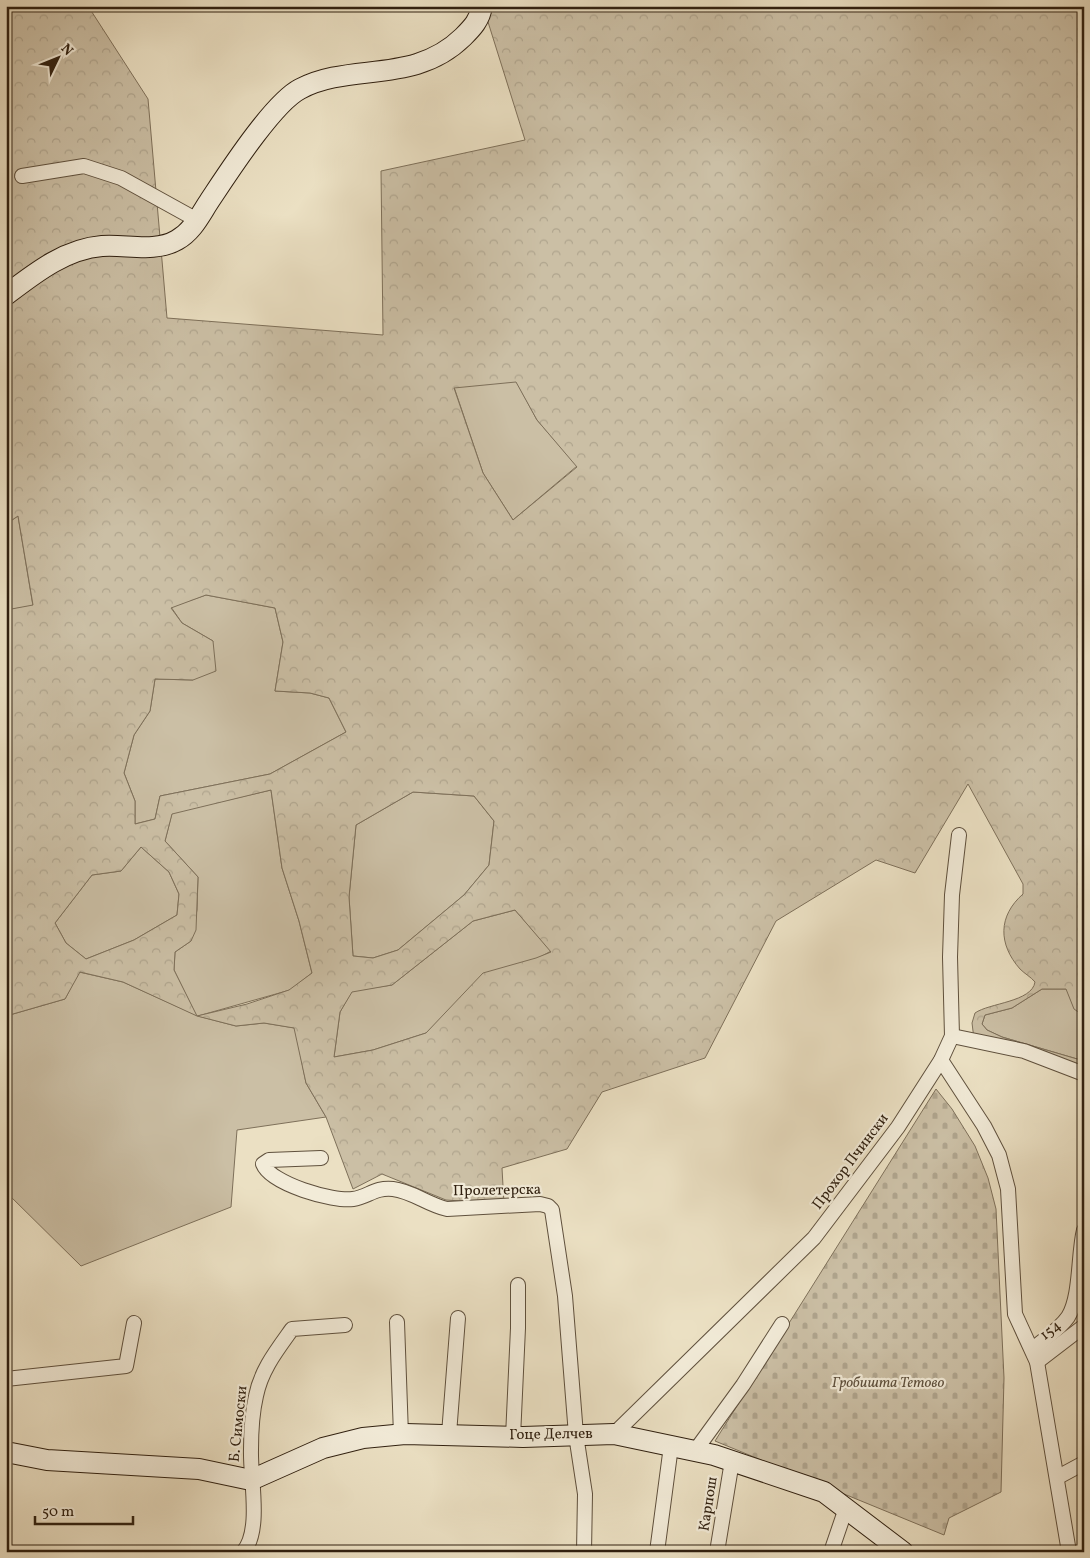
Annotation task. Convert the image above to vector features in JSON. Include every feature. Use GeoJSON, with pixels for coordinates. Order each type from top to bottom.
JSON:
{"type":"FeatureCollection","features":[{"type":"Feature","properties":{"kind":"street"},"geometry":{"type":"LineString","coordinates":[[6,295],[36,272],[76,251],[102,246],[157,246],[176,241],[191,229],[232,168],[280,105],[299,89],[325,80],[388,72],[438,56],[471,29],[481,16],[482,6]]}},
{"type":"Feature","properties":{"kind":"street"},"geometry":{"type":"LineString","coordinates":[[22,176],[84,166],[121,178],[197,220]]}},
{"type":"Feature","properties":{"kind":"street","name":"Прохор Пчински"},"geometry":{"type":"LineString","coordinates":[[614,1434],[814,1238],[898,1127],[941,1060],[952,1036],[950,957],[952,895],[959,835]]}},
{"type":"Feature","properties":{"kind":"street"},"geometry":{"type":"LineString","coordinates":[[952,1036],[1034,1054],[1084,1074]]}},
{"type":"Feature","properties":{"kind":"street"},"geometry":{"type":"LineString","coordinates":[[941,1060],[984,1126],[999,1155],[1008,1189],[1015,1314],[1033,1349],[1037,1362],[1058,1477],[1069,1552]]}},
{"type":"Feature","properties":{"kind":"street","name":"Пролетерска"},"geometry":{"type":"LineString","coordinates":[[320,1158],[269,1160],[263,1164],[269,1174],[280,1182],[344,1199],[357,1198],[371,1191],[385,1188],[400,1190],[447,1208],[540,1204],[550,1207],[554,1215],[565,1296],[576,1435],[585,1494],[584,1552]]}},
{"type":"Feature","properties":{"kind":"street"},"geometry":{"type":"LineString","coordinates":[[1033,1349],[1068,1317],[1083,1260],[1080,1244],[1084,1230]]}},
{"type":"Feature","properties":{"kind":"street"},"geometry":{"type":"LineString","coordinates":[[513,1437],[518,1285]]}},
{"type":"Feature","properties":{"kind":"street"},"geometry":{"type":"LineString","coordinates":[[449,1434],[458,1318]]}},
{"type":"Feature","properties":{"kind":"street"},"geometry":{"type":"LineString","coordinates":[[397,1322],[401,1435]]}},
{"type":"Feature","properties":{"kind":"street"},"geometry":{"type":"LineString","coordinates":[[6,1379],[126,1366],[134,1323]]}},
{"type":"Feature","properties":{"kind":"street"},"geometry":{"type":"LineString","coordinates":[[695,1451],[743,1385],[782,1324]]}},
{"type":"Feature","properties":{"kind":"street","name":"Б. Симоски"},"geometry":{"type":"LineString","coordinates":[[243,1552],[251,1539],[254,1521],[251,1480],[254,1414],[261,1375],[292,1329],[345,1325]]}},
{"type":"Feature","properties":{"kind":"street","name":"154"},"geometry":{"type":"LineString","coordinates":[[1037,1362],[1084,1326]]}},
{"type":"Feature","properties":{"kind":"street","name":"Гоце Делчев"},"geometry":{"type":"LineString","coordinates":[[251,1480],[323,1448],[363,1438],[449,1434],[513,1437],[614,1434],[732,1461],[824,1492],[902,1552]]}},
{"type":"Feature","properties":{"kind":"street"},"geometry":{"type":"LineString","coordinates":[[657,1552],[671,1446]]}},
{"type":"Feature","properties":{"kind":"street"},"geometry":{"type":"LineString","coordinates":[[6,1452],[47,1460],[199,1469],[251,1480]]}},
{"type":"Feature","properties":{"kind":"street","name":"Карпош"},"geometry":{"type":"LineString","coordinates":[[717,1552],[732,1461]]}},
{"type":"Feature","properties":{"kind":"street"},"geometry":{"type":"LineString","coordinates":[[1058,1477],[1084,1463]]}},
{"type":"Feature","properties":{"kind":"street"},"geometry":{"type":"LineString","coordinates":[[831,1552],[846,1508]]}},
{"type":"Feature","properties":{"kind":"green space"},"geometry":{"type":"Polygon","coordinates":[[[6,6],[88,6],[148,99],[167,318],[383,335],[381,171],[525,140],[483,6],[1084,6],[1084,1016],[1074,1009],[1066,989],[1042,989],[1012,1008],[985,1015],[982,1024],[987,1030],[1002,1037],[1084,1061],[1084,1074],[974,1039],[972,1023],[975,1013],[1026,994],[1032,989],[1035,982],[1013,960],[1005,940],[1005,921],[1009,911],[1023,894],[1023,884],[968,784],[915,873],[876,860],[776,921],[705,1058],[602,1092],[567,1149],[502,1168],[504,1204],[446,1200],[382,1174],[353,1189],[326,1117],[306,1083],[294,1028],[264,1023],[236,1026],[197,1016],[123,982],[80,972],[65,999],[6,1016],[6,610],[33,605],[18,516],[6,524],[6,6]],[[516,382],[454,388],[483,473],[513,520],[577,467],[537,420],[516,382]],[[206,595],[171,608],[182,623],[213,641],[216,671],[193,680],[155,679],[150,711],[134,735],[124,773],[135,801],[135,824],[155,819],[160,796],[270,774],[346,732],[329,698],[310,693],[275,691],[283,642],[275,608],[206,595]],[[271,790],[172,814],[165,841],[198,877],[196,930],[191,941],[175,952],[174,970],[197,1016],[247,1004],[289,990],[312,973],[299,921],[282,868],[271,790]],[[413,792],[356,825],[349,897],[353,956],[373,958],[398,950],[464,895],[489,865],[494,821],[474,796],[413,792]],[[141,847],[121,871],[92,875],[55,923],[66,943],[86,959],[134,940],[177,915],[179,894],[169,872],[141,847]],[[515,910],[473,921],[392,985],[352,992],[340,1012],[334,1057],[373,1050],[426,1033],[483,973],[551,952],[515,910]]]}},
{"type":"Feature","properties":{"kind":"green space"},"geometry":{"type":"Polygon","coordinates":[[[516,381],[537,420],[577,466],[513,520],[483,473],[454,387],[516,381]]]}},
{"type":"Feature","properties":{"kind":"green space"},"geometry":{"type":"Polygon","coordinates":[[[18,516],[33,606],[6,610],[6,524],[18,516]]]}},
{"type":"Feature","properties":{"kind":"green space"},"geometry":{"type":"Polygon","coordinates":[[[206,595],[275,608],[283,642],[275,691],[310,693],[329,698],[346,732],[270,774],[160,796],[155,819],[135,824],[135,801],[124,773],[134,735],[150,711],[155,679],[193,680],[213,641],[182,623],[171,607],[206,595]]]}},
{"type":"Feature","properties":{"kind":"green space"},"geometry":{"type":"Polygon","coordinates":[[[271,790],[282,868],[299,921],[312,973],[290,990],[198,1016],[236,1026],[264,1023],[295,1028],[306,1083],[326,1117],[237,1130],[231,1207],[81,1266],[6,1192],[6,1016],[65,999],[79,972],[123,982],[196,1015],[174,970],[175,952],[191,941],[197,910],[198,877],[165,841],[172,813],[271,790]]]}},
{"type":"Feature","properties":{"kind":"green space"},"geometry":{"type":"Polygon","coordinates":[[[413,792],[474,796],[494,821],[489,865],[464,895],[398,950],[373,958],[353,956],[349,897],[356,825],[413,792]]]}},
{"type":"Feature","properties":{"kind":"green space"},"geometry":{"type":"Polygon","coordinates":[[[141,847],[169,872],[179,894],[177,915],[134,940],[86,959],[66,943],[55,923],[92,875],[121,871],[141,847]]]}},
{"type":"Feature","properties":{"kind":"green space"},"geometry":{"type":"Polygon","coordinates":[[[515,910],[551,951],[452,1007],[426,1033],[373,1050],[334,1057],[340,1012],[352,991],[392,985],[473,921],[515,910]]]}},
{"type":"Feature","properties":{"kind":"green space"},"geometry":{"type":"Polygon","coordinates":[[[1042,989],[1067,989],[1074,1008],[1084,1016],[1084,1061],[1002,1037],[987,1030],[982,1024],[985,1015],[1012,1008],[1042,989]]]}},
{"type":"Feature","properties":{"kind":"green space","name":"Гробишта Тетово"},"geometry":{"type":"Polygon","coordinates":[[[936,1089],[952,1109],[975,1146],[988,1178],[996,1209],[1004,1378],[1001,1492],[949,1518],[944,1535],[715,1441],[936,1089]]]}}]}
